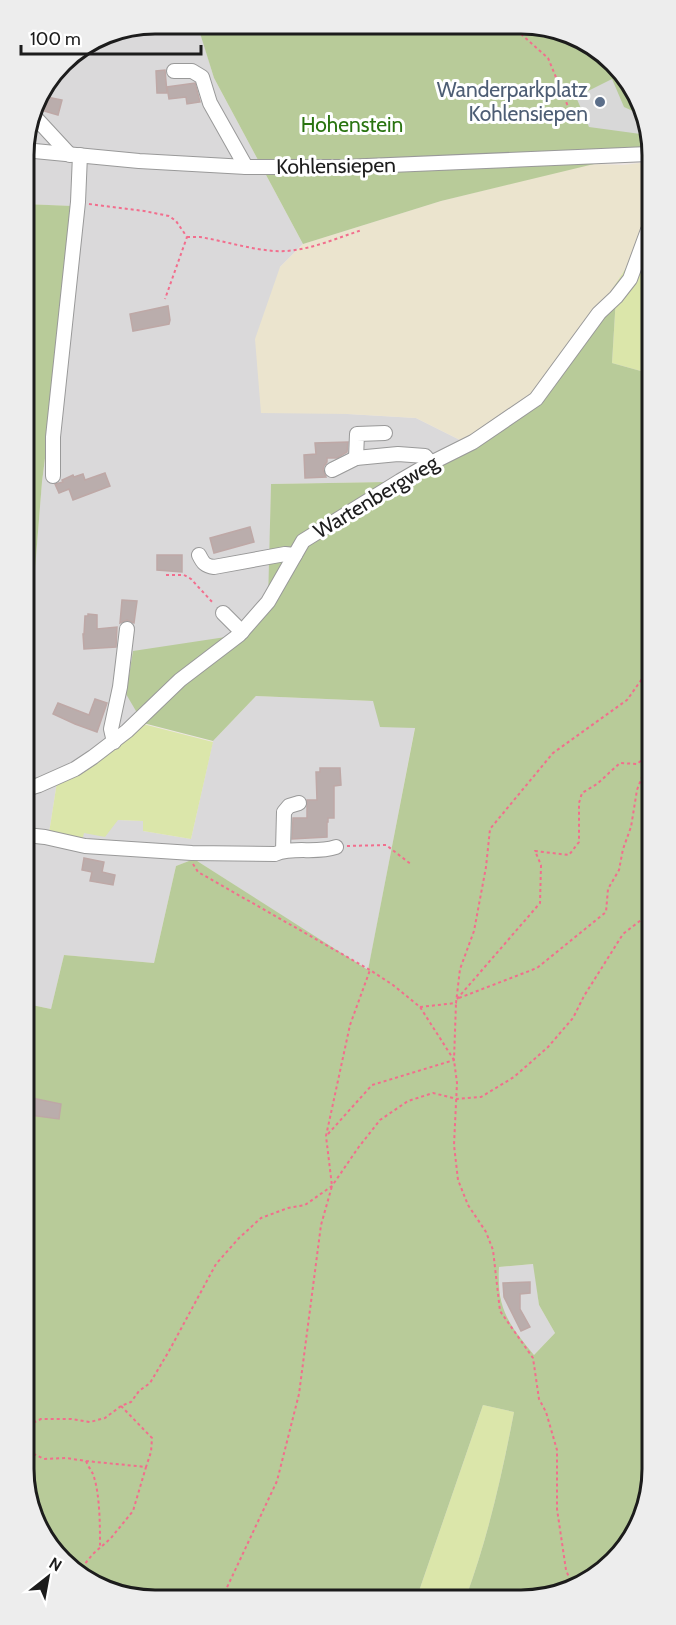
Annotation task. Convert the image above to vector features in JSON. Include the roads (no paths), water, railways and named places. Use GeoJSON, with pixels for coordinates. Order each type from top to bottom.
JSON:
{"type":"FeatureCollection","features":[{"type":"Feature","properties":{"kind":"street"},"geometry":{"type":"LineString","coordinates":[[174,71],[192,71],[202,77],[210,104],[246,167]]}},
{"type":"Feature","properties":{"kind":"street"},"geometry":{"type":"LineString","coordinates":[[40,122],[75,155],[78,202],[53,437],[52,476]]}},
{"type":"Feature","properties":{"kind":"street","name":"Kohlensiepen"},"geometry":{"type":"LineString","coordinates":[[35,151],[246,167],[343,167],[642,154]]}},
{"type":"Feature","properties":{"kind":"street","name":"Wartenbergweg"},"geometry":{"type":"LineString","coordinates":[[35,786],[75,769],[114,742],[180,680],[242,632],[268,602],[303,541],[400,480],[473,442],[536,399],[599,313],[630,279],[642,247]]}},
{"type":"Feature","properties":{"kind":"street"},"geometry":{"type":"LineString","coordinates":[[356,458],[357,434],[385,433]]}},
{"type":"Feature","properties":{"kind":"street"},"geometry":{"type":"LineString","coordinates":[[332,470],[356,458],[398,454],[425,456],[431,463]]}},
{"type":"Feature","properties":{"kind":"street"},"geometry":{"type":"LineString","coordinates":[[199,555],[204,564],[214,567],[285,554],[295,555]]}},
{"type":"Feature","properties":{"kind":"street"},"geometry":{"type":"LineString","coordinates":[[219,608],[242,632]]}},
{"type":"Feature","properties":{"kind":"street"},"geometry":{"type":"LineString","coordinates":[[114,742],[111,729],[120,687],[127,629]]}},
{"type":"Feature","properties":{"kind":"street"},"geometry":{"type":"LineString","coordinates":[[282,851],[284,812],[289,806],[299,803]]}},
{"type":"Feature","properties":{"kind":"street"},"geometry":{"type":"LineString","coordinates":[[34,836],[85,846],[192,853],[275,854],[282,851],[325,851],[336,847]]}},
{"type":"Feature","properties":{"kind":"place","name":"Wanderparkplatz Kohlensiepen"},"geometry":{"type":"Point","coordinates":[600,102]}},
{"type":"Feature","properties":{"kind":"park label","name":"Hohenstein"},"geometry":{"type":"Point","coordinates":[352,125]}}]}
